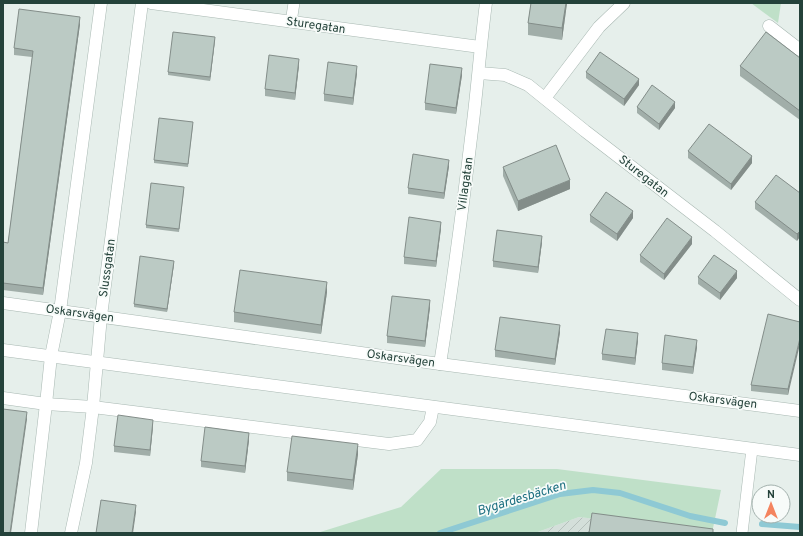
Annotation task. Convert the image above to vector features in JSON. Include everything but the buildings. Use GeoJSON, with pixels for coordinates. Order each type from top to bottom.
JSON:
{"type":"FeatureCollection","features":[{"type":"Feature","properties":{"kind":"street"},"geometry":{"type":"LineString","coordinates":[[31,533],[50,356],[60,311],[100,3]]}},
{"type":"Feature","properties":{"kind":"street","name":"Slussgatan"},"geometry":{"type":"LineString","coordinates":[[71,533],[86,463],[93,407],[101,316],[142,3]]}},
{"type":"Feature","properties":{"kind":"street","name":"Sturegatan"},"geometry":{"type":"LineString","coordinates":[[151,3],[480,47]]}},
{"type":"Feature","properties":{"kind":"street","name":"Villagatan"},"geometry":{"type":"LineString","coordinates":[[440,364],[470,147],[486,3]]}},
{"type":"Feature","properties":{"kind":"street"},"geometry":{"type":"LineString","coordinates":[[545,98],[599,27],[624,3]]}},
{"type":"Feature","properties":{"kind":"street"},"geometry":{"type":"LineString","coordinates":[[769,26],[800,50]]}},
{"type":"Feature","properties":{"kind":"street","name":"Sturegatan"},"geometry":{"type":"LineString","coordinates":[[479,73],[506,75],[528,85],[715,231],[800,300]]}},
{"type":"Feature","properties":{"kind":"street","name":"Oskarsvägen"},"geometry":{"type":"LineString","coordinates":[[3,303],[440,364],[800,411]]}},
{"type":"Feature","properties":{"kind":"street"},"geometry":{"type":"LineString","coordinates":[[3,350],[800,455]]}},
{"type":"Feature","properties":{"kind":"street"},"geometry":{"type":"LineString","coordinates":[[3,398],[46,404],[93,407],[388,444],[417,440],[430,422],[433,407]]}},
{"type":"Feature","properties":{"kind":"lane"},"geometry":{"type":"LineString","coordinates":[[291,22],[294,3]]}},
{"type":"Feature","properties":{"kind":"lane"},"geometry":{"type":"LineString","coordinates":[[742,533],[752,448]]}},
{"type":"Feature","properties":{"kind":"shaded area"},"geometry":{"type":"Polygon","coordinates":[[[579,517],[712,533],[535,533],[579,517]]]}},
{"type":"Feature","properties":{"kind":"green space"},"geometry":{"type":"Polygon","coordinates":[[[751,3],[781,3],[778,23],[751,3]]]}},
{"type":"Feature","properties":{"kind":"green space"},"geometry":{"type":"Polygon","coordinates":[[[441,469],[557,469],[721,490],[712,533],[579,517],[535,533],[317,533],[401,507],[441,469]]]}},
{"type":"Feature","properties":{"kind":"waterway","name":"Bygärdesbäcken"},"geometry":{"type":"LineString","coordinates":[[440,533],[560,494],[593,490],[620,493],[690,516],[725,523]]}},
{"type":"Feature","properties":{"kind":"waterway","name":"Bygärdesbäcken"},"geometry":{"type":"LineString","coordinates":[[762,524],[800,527]]}}]}
